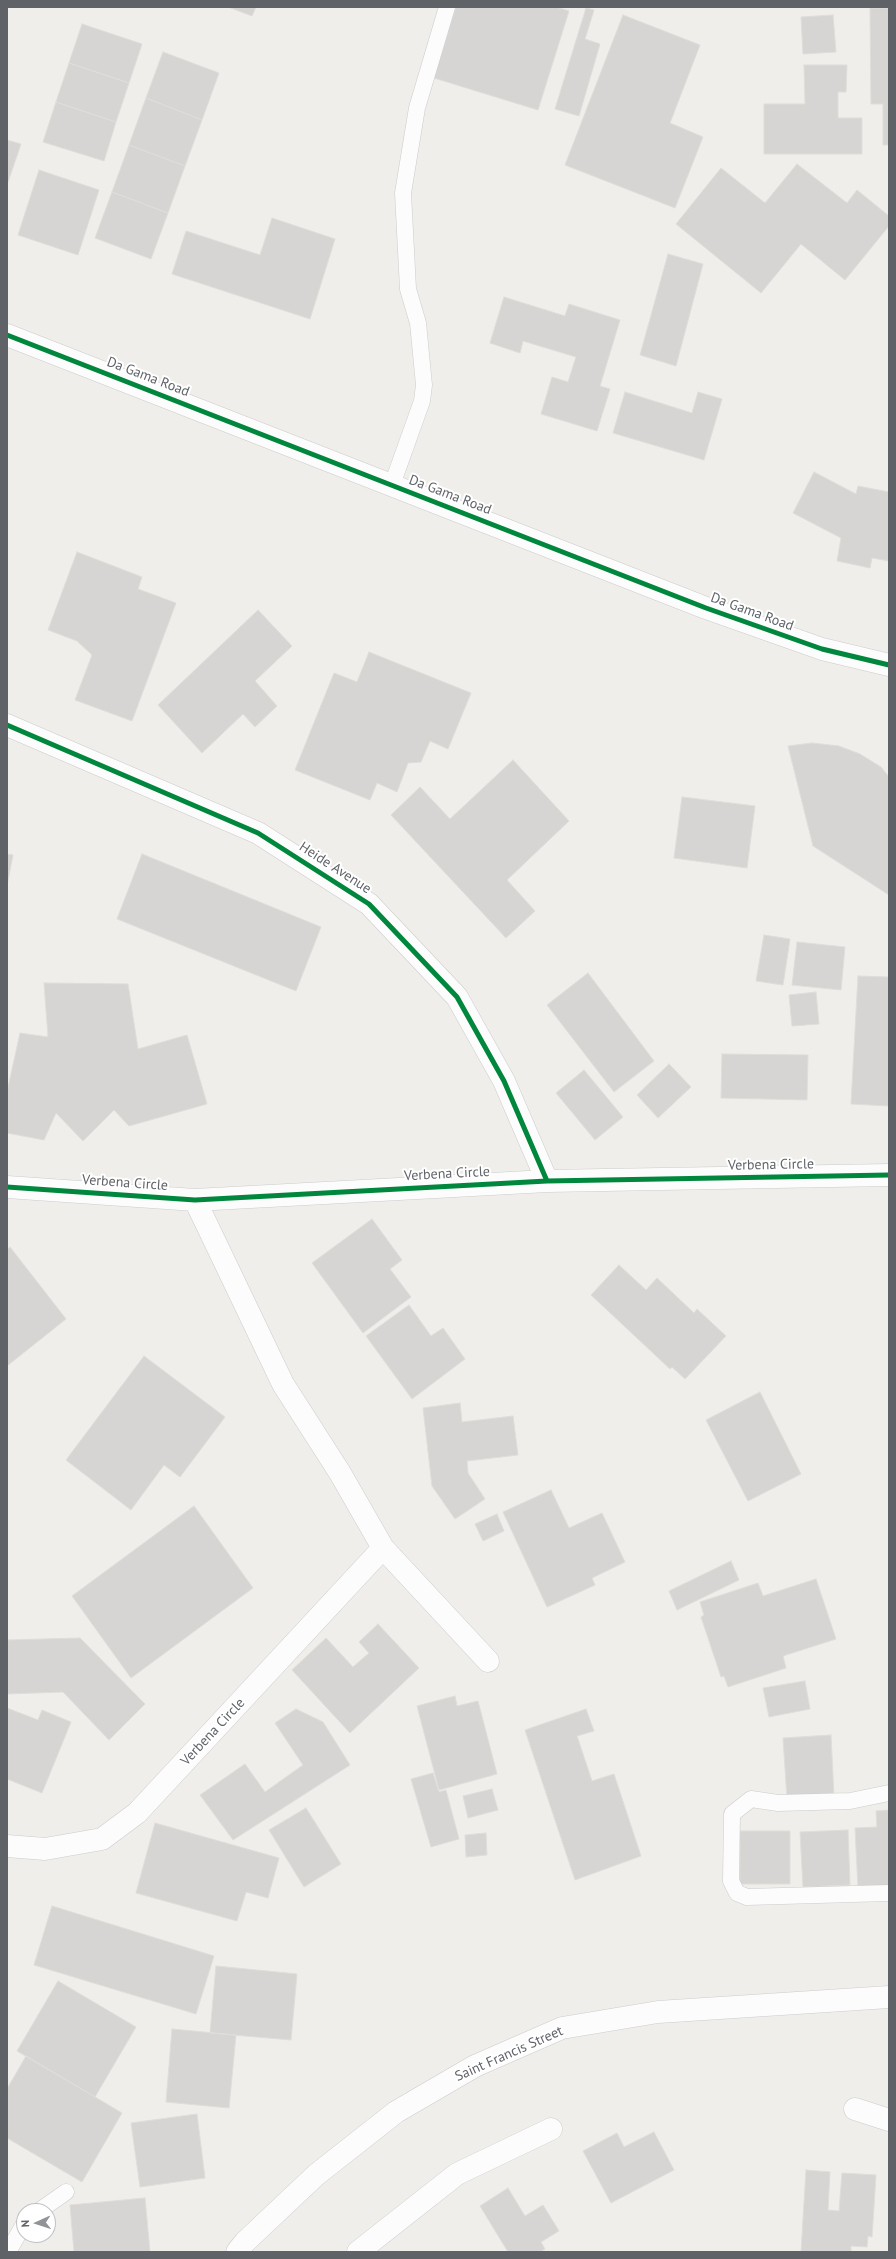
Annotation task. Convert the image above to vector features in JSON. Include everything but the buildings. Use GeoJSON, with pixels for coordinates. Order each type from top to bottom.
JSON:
{"type":"FeatureCollection","features":[{"type":"Feature","properties":{"kind":"street","name":"Da Gama Road"},"geometry":{"type":"LineString","coordinates":[[7,335],[706,608],[822,649],[889,665]]}},
{"type":"Feature","properties":{"kind":"street","name":"Heide Avenue"},"geometry":{"type":"LineString","coordinates":[[7,725],[258,833],[369,904],[457,997],[504,1081],[547,1181]]}},
{"type":"Feature","properties":{"kind":"street","name":"Verbena Circle"},"geometry":{"type":"LineString","coordinates":[[7,1186],[195,1200],[547,1181],[889,1175]]}},
{"type":"Feature","properties":{"kind":"street"},"geometry":{"type":"LineString","coordinates":[[195,1200],[283,1384],[340,1473],[383,1548],[488,1661]]}},
{"type":"Feature","properties":{"kind":"street","name":"Verbena Circle"},"geometry":{"type":"LineString","coordinates":[[7,1846],[45,1849],[102,1839],[137,1813],[383,1548]]}},
{"type":"Feature","properties":{"kind":"street","name":"Saint Francis Street"},"geometry":{"type":"LineString","coordinates":[[237,2252],[245,2242],[316,2175],[396,2112],[475,2066],[562,2028],[658,2012],[889,1997]]}},
{"type":"Feature","properties":{"kind":"street"},"geometry":{"type":"LineString","coordinates":[[855,2109],[889,2120]]}},
{"type":"Feature","properties":{"kind":"street"},"geometry":{"type":"LineString","coordinates":[[358,2252],[457,2174],[551,2129]]}},
{"type":"Feature","properties":{"kind":"lane"},"geometry":{"type":"LineString","coordinates":[[392,485],[422,401],[424,385],[418,323],[408,289],[403,193],[416,108],[448,7]]}},
{"type":"Feature","properties":{"kind":"lane"},"geometry":{"type":"LineString","coordinates":[[889,1793],[884,1796],[850,1801],[778,1803],[751,1800],[732,1814],[731,1881],[737,1892],[746,1897],[889,1894]]}},
{"type":"Feature","properties":{"kind":"lane"},"geometry":{"type":"LineString","coordinates":[[51,2203],[66,2192]]}},
{"type":"Feature","properties":{"kind":"lane"},"geometry":{"type":"LineString","coordinates":[[8,2252],[16,2238]]}},
{"type":"Feature","properties":{"kind":"cycle path"},"geometry":{"type":"LineString","coordinates":[[7,335],[706,608],[822,649],[889,665]]}},
{"type":"Feature","properties":{"kind":"cycle path"},"geometry":{"type":"LineString","coordinates":[[7,725],[258,833],[369,904],[457,997],[504,1081],[547,1181]]}},
{"type":"Feature","properties":{"kind":"cycle path"},"geometry":{"type":"LineString","coordinates":[[7,1187],[195,1200],[547,1181],[889,1175]]}}]}
